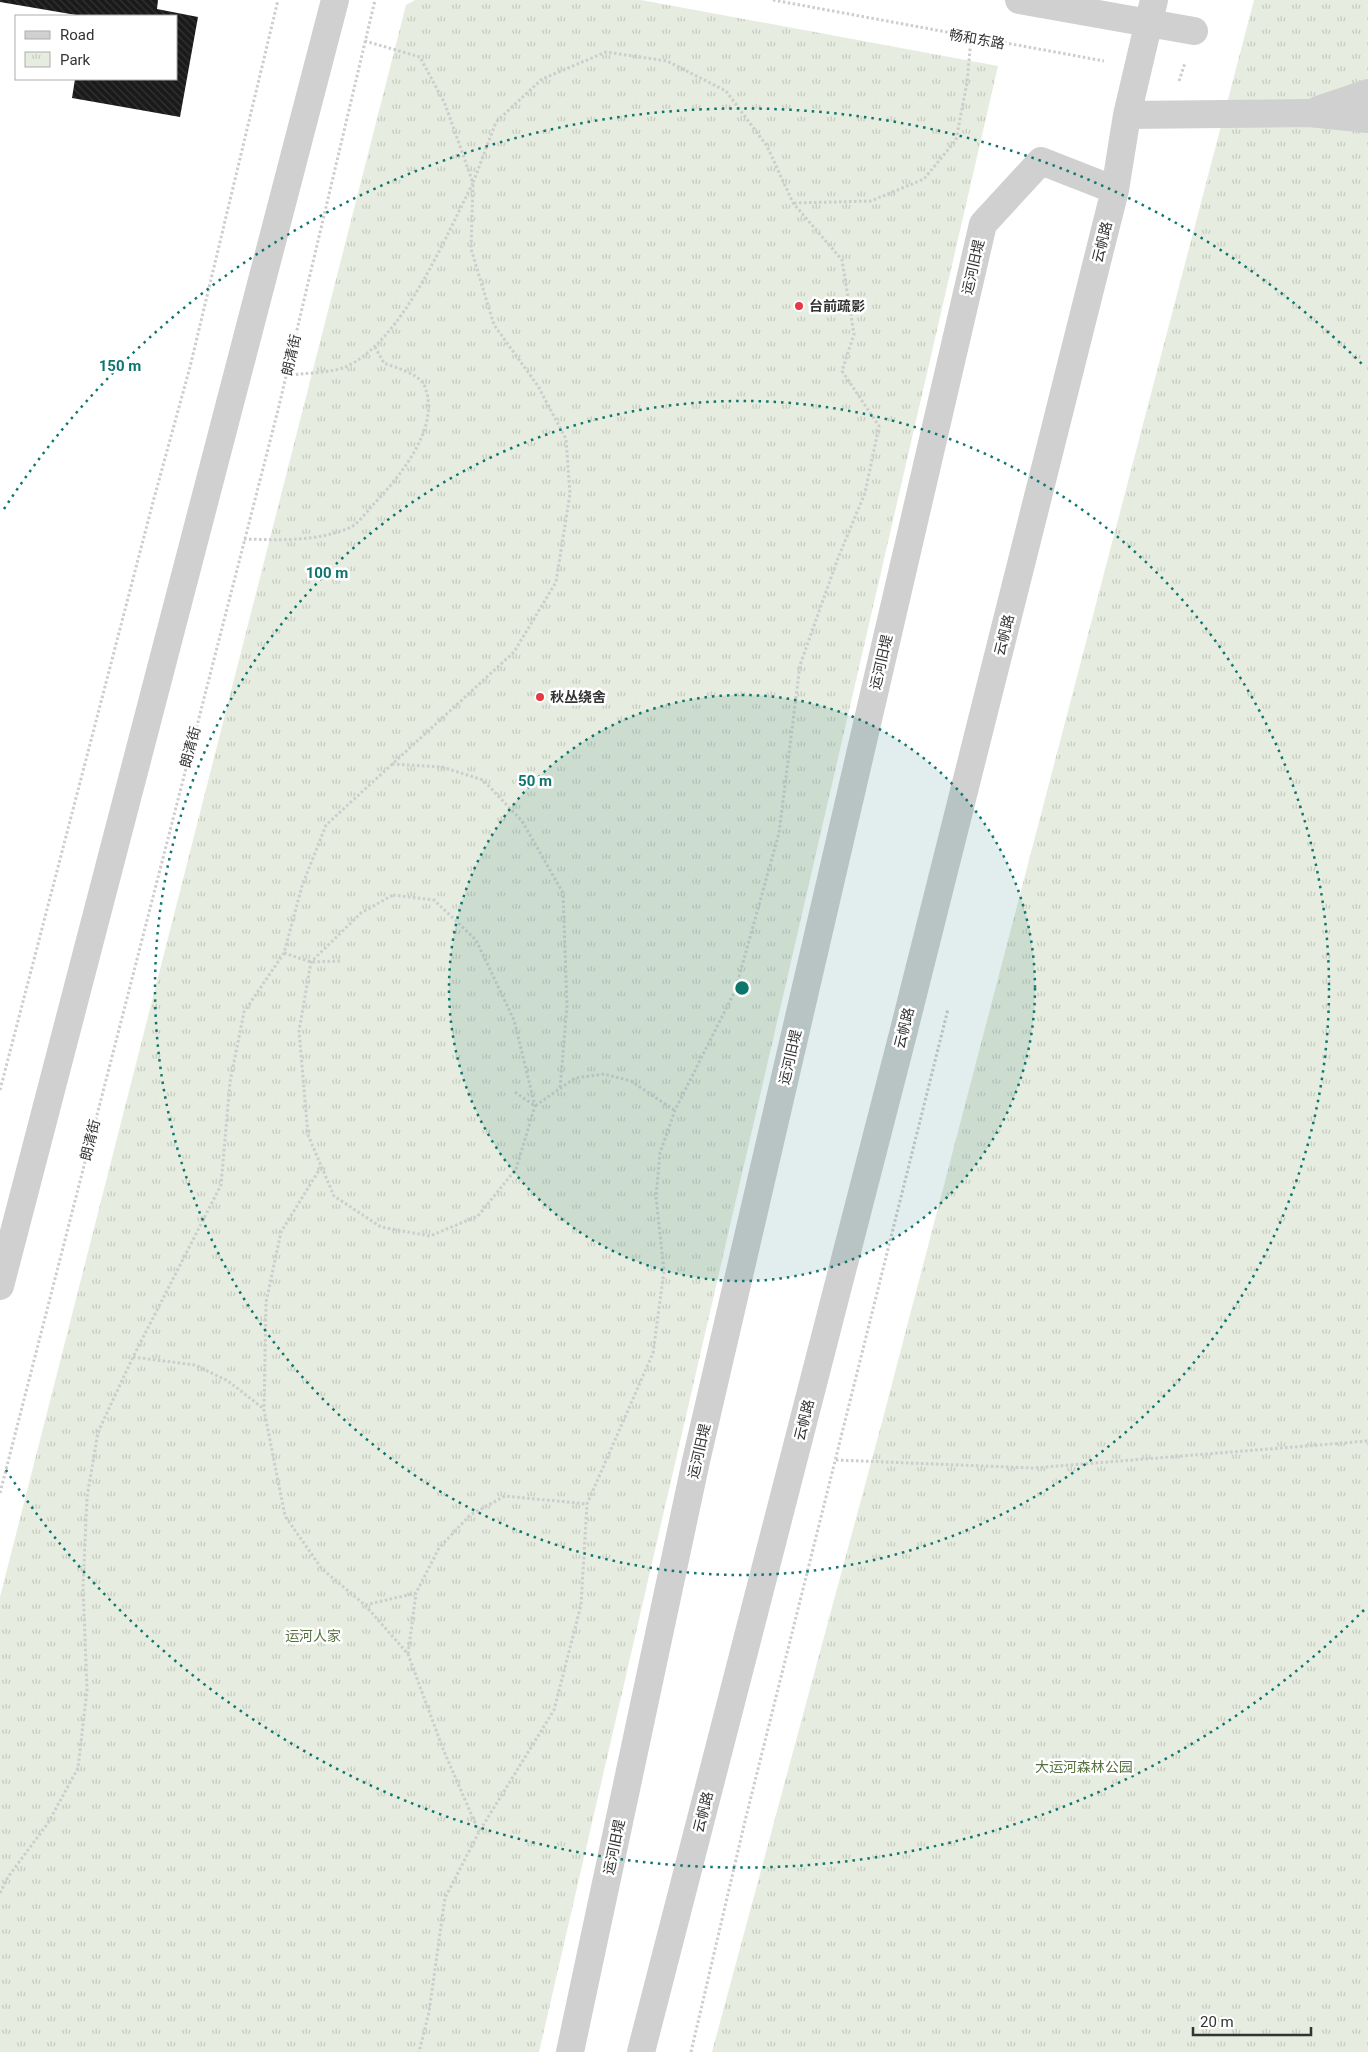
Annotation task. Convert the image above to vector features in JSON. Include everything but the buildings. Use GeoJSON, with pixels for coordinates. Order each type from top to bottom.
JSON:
{"type":"FeatureCollection","features":[{"type":"Feature","properties":{"kind":"street"},"geometry":{"type":"LineString","coordinates":[[0,1286],[335,0]]}},
{"type":"Feature","properties":{"kind":"street"},"geometry":{"type":"LineString","coordinates":[[1019,0],[1151,12],[1194,31]]}},
{"type":"Feature","properties":{"kind":"street","name":"云帆路"},"geometry":{"type":"LineString","coordinates":[[641,2052],[916,983],[1115,190],[1127,114],[1151,12]]}},
{"type":"Feature","properties":{"kind":"street"},"geometry":{"type":"LineString","coordinates":[[1309,114],[1368,93]]}},
{"type":"Feature","properties":{"kind":"street"},"geometry":{"type":"LineString","coordinates":[[1127,114],[1309,114],[1368,119]]}},
{"type":"Feature","properties":{"kind":"street","name":"运河旧堤"},"geometry":{"type":"LineString","coordinates":[[570,2052],[696,1461],[983,224],[1041,162],[1115,190]]}},
{"type":"Feature","properties":{"kind":"path"},"geometry":{"type":"LineString","coordinates":[[0,1090],[153,502],[190,368],[278,0]]}},
{"type":"Feature","properties":{"kind":"path","name":"朗清街"},"geometry":{"type":"LineString","coordinates":[[0,1493],[286,376],[374,0]]}},
{"type":"Feature","properties":{"kind":"path","name":"畅和东路"},"geometry":{"type":"LineString","coordinates":[[773,0],[970,38],[1182,74]]}},
{"type":"Feature","properties":{"kind":"path"},"geometry":{"type":"LineString","coordinates":[[793,203],[871,201],[924,179],[956,140],[967,82],[970,38]]}},
{"type":"Feature","properties":{"kind":"path"},"geometry":{"type":"LineString","coordinates":[[0,1893],[8,1877],[48,1823],[78,1768],[87,1690],[83,1587],[87,1497],[98,1432],[133,1357],[221,1185],[230,1082],[244,1012],[284,953],[302,886],[326,825],[514,652],[556,582],[570,494],[566,439],[538,386],[494,325],[471,249],[473,183],[446,104],[420,57],[365,41]]}},
{"type":"Feature","properties":{"kind":"path"},"geometry":{"type":"LineString","coordinates":[[286,376],[342,368],[375,347],[407,306],[433,261],[473,183],[496,122],[542,79],[606,52],[667,61],[726,91],[767,146],[793,203],[842,260],[854,334],[842,370],[879,426],[865,493],[838,558],[800,665],[779,834],[735,991],[675,1110],[660,1152],[656,1197],[664,1271],[653,1354],[587,1504],[581,1605],[554,1710],[479,1832],[446,1898],[429,2012],[419,2052]]}},
{"type":"Feature","properties":{"kind":"path"},"geometry":{"type":"LineString","coordinates":[[244,539],[304,540],[352,528],[386,492],[415,453],[430,409],[423,383],[407,372],[384,363],[375,347]]}},
{"type":"Feature","properties":{"kind":"path"},"geometry":{"type":"LineString","coordinates":[[392,764],[442,766],[483,780],[522,821],[563,893],[567,1006],[560,1089]]}},
{"type":"Feature","properties":{"kind":"path"},"geometry":{"type":"LineString","coordinates":[[393,895],[434,900],[476,940],[514,1020],[535,1106],[516,1169],[478,1216],[430,1236],[381,1227],[334,1196],[308,1135],[299,1031],[311,962],[361,913],[393,895]]}},
{"type":"Feature","properties":{"kind":"path"},"geometry":{"type":"LineString","coordinates":[[284,953],[311,962],[342,961]]}},
{"type":"Feature","properties":{"kind":"path"},"geometry":{"type":"LineString","coordinates":[[535,1106],[575,1078],[604,1074],[631,1081],[675,1110]]}},
{"type":"Feature","properties":{"kind":"path"},"geometry":{"type":"LineString","coordinates":[[515,1092],[535,1106]]}},
{"type":"Feature","properties":{"kind":"path"},"geometry":{"type":"LineString","coordinates":[[322,1166],[281,1232],[266,1302],[264,1410],[285,1516],[322,1569],[365,1605],[408,1654],[443,1749],[479,1832]]}},
{"type":"Feature","properties":{"kind":"path"},"geometry":{"type":"LineString","coordinates":[[133,1357],[195,1365],[228,1380],[264,1410]]}},
{"type":"Feature","properties":{"kind":"path"},"geometry":{"type":"LineString","coordinates":[[836,1460],[1033,1468],[1368,1441]]}},
{"type":"Feature","properties":{"kind":"path"},"geometry":{"type":"LineString","coordinates":[[408,1654],[416,1593],[439,1548],[470,1515],[505,1496],[587,1504]]}},
{"type":"Feature","properties":{"kind":"path"},"geometry":{"type":"LineString","coordinates":[[365,1605],[416,1593]]}},
{"type":"Feature","properties":{"kind":"green space","name":"运河人家"},"geometry":{"type":"Polygon","coordinates":[[[415,0],[641,0],[998,66],[539,2052],[0,2052],[0,1597],[406,5],[415,0]]]}},
{"type":"Feature","properties":{"kind":"green space","name":"大运河森林公园"},"geometry":{"type":"Polygon","coordinates":[[[1254,0],[1368,0],[1368,2052],[712,2052],[882,1422],[1254,0]]]}},
{"type":"Feature","properties":{"kind":"place","name":"台前疏影"},"geometry":{"type":"Point","coordinates":[799,306]}},
{"type":"Feature","properties":{"kind":"place","name":"秋丛绕舍"},"geometry":{"type":"Point","coordinates":[540,697]}}]}
